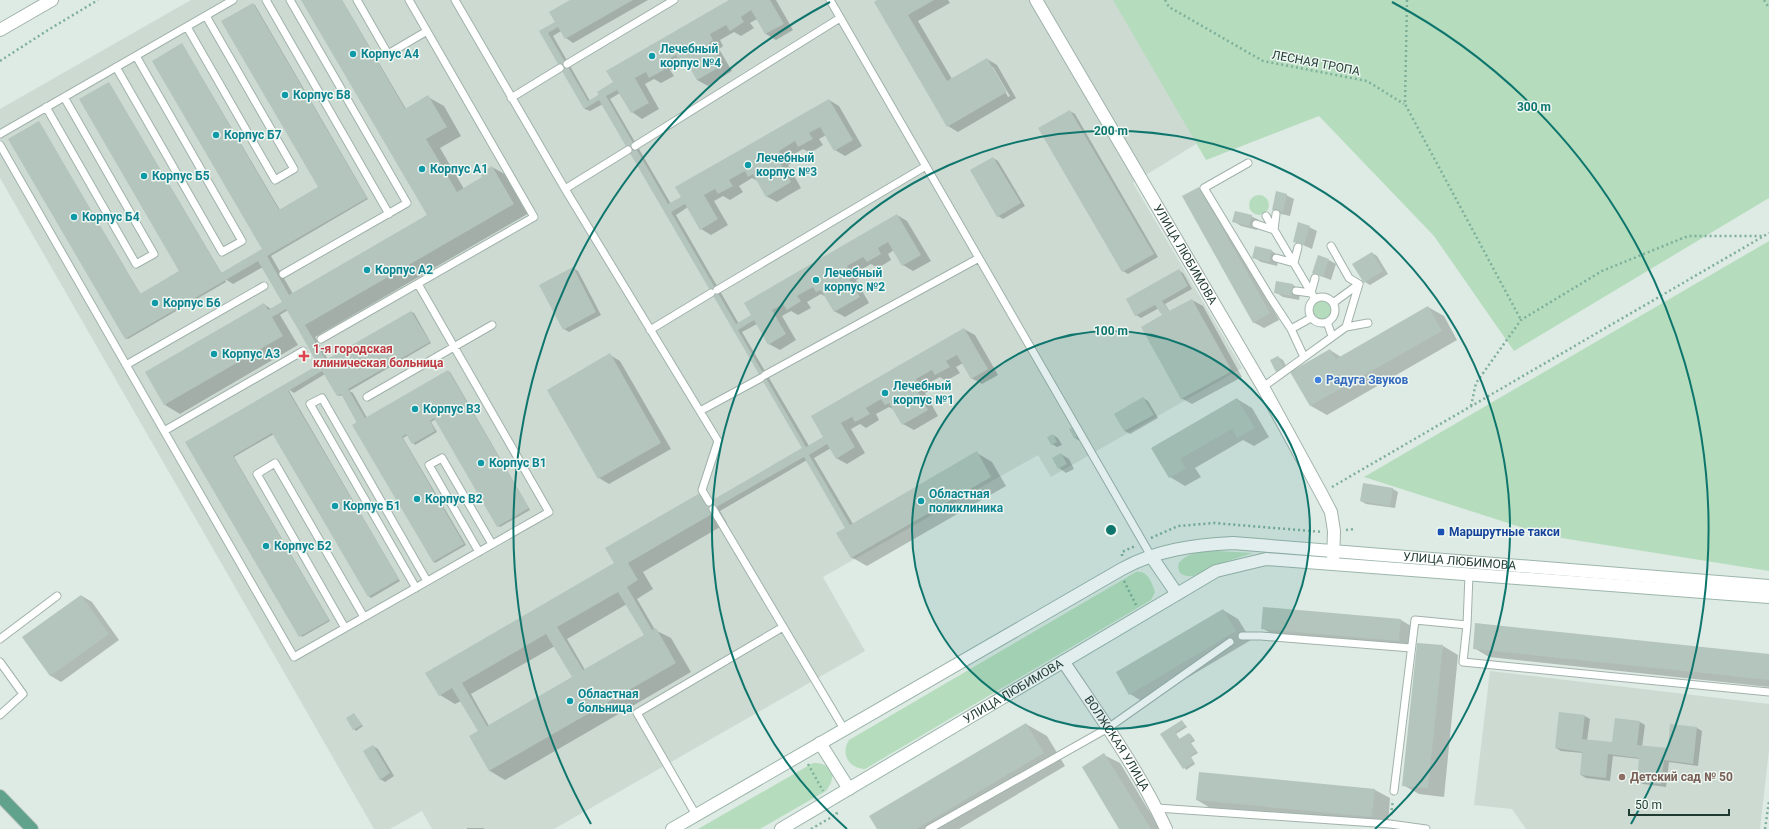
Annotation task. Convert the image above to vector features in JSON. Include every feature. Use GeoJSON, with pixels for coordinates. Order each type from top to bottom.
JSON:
{"type":"FeatureCollection","features":[{"type":"Feature","properties":{"kind":"main road"},"geometry":{"type":"LineString","coordinates":[[0,30],[52,0]]}},
{"type":"Feature","properties":{"kind":"main road","name":"УЛИЦА ЛЮБИМОВА"},"geometry":{"type":"LineString","coordinates":[[1036,0],[1263,387],[1331,512],[1334,532],[1333,565]]}},
{"type":"Feature","properties":{"kind":"main road","name":"УЛИЦА ЛЮБИМОВА"},"geometry":{"type":"LineString","coordinates":[[672,829],[1122,569],[1152,556],[1177,549],[1202,544],[1233,543],[1769,586]]}},
{"type":"Feature","properties":{"kind":"main road"},"geometry":{"type":"LineString","coordinates":[[1152,556],[1177,594]]}},
{"type":"Feature","properties":{"kind":"main road","name":"УЛИЦА ЛЮБИМОВА"},"geometry":{"type":"LineString","coordinates":[[781,829],[1216,571],[1266,559],[1769,597]]}},
{"type":"Feature","properties":{"kind":"main road","name":"ВОЛЖСКАЯ УЛИЦА"},"geometry":{"type":"LineString","coordinates":[[1064,660],[1067,667],[1108,728],[1156,808],[1166,829]]}},
{"type":"Feature","properties":{"kind":"main road"},"geometry":{"type":"LineString","coordinates":[[820,743],[849,789]]}},
{"type":"Feature","properties":{"kind":"main road"},"geometry":{"type":"LineString","coordinates":[[0,796],[32,829]]}},
{"type":"Feature","properties":{"kind":"main road"},"geometry":{"type":"LineString","coordinates":[[0,806],[22,829]]}},
{"type":"Feature","properties":{"kind":"lane"},"geometry":{"type":"LineString","coordinates":[[0,134],[233,0]]}},
{"type":"Feature","properties":{"kind":"lane"},"geometry":{"type":"LineString","coordinates":[[266,0],[388,214]]}},
{"type":"Feature","properties":{"kind":"lane"},"geometry":{"type":"LineString","coordinates":[[283,274],[407,203],[290,0]]}},
{"type":"Feature","properties":{"kind":"lane"},"geometry":{"type":"LineString","coordinates":[[357,0],[388,54],[428,32]]}},
{"type":"Feature","properties":{"kind":"lane"},"geometry":{"type":"LineString","coordinates":[[321,339],[534,217],[409,0]]}},
{"type":"Feature","properties":{"kind":"lane"},"geometry":{"type":"LineString","coordinates":[[511,98],[674,0]]}},
{"type":"Feature","properties":{"kind":"lane"},"geometry":{"type":"LineString","coordinates":[[830,0],[1152,556]]}},
{"type":"Feature","properties":{"kind":"lane"},"geometry":{"type":"LineString","coordinates":[[458,1],[511,98],[718,441],[702,490],[709,502]]}},
{"type":"Feature","properties":{"kind":"lane"},"geometry":{"type":"LineString","coordinates":[[187,27],[275,180],[294,169],[206,16]]}},
{"type":"Feature","properties":{"kind":"lane"},"geometry":{"type":"LineString","coordinates":[[565,189],[840,18]]}},
{"type":"Feature","properties":{"kind":"lane"},"geometry":{"type":"LineString","coordinates":[[116,68],[222,252],[242,240],[136,56]]}},
{"type":"Feature","properties":{"kind":"lane"},"geometry":{"type":"LineString","coordinates":[[46,107],[136,264],[154,254],[64,97]]}},
{"type":"Feature","properties":{"kind":"lane"},"geometry":{"type":"LineString","coordinates":[[0,145],[294,657],[549,512],[418,284]]}},
{"type":"Feature","properties":{"kind":"lane"},"geometry":{"type":"LineString","coordinates":[[1248,163],[1204,188],[1291,329],[1304,357]]}},
{"type":"Feature","properties":{"kind":"lane"},"geometry":{"type":"LineString","coordinates":[[650,330],[926,166]]}},
{"type":"Feature","properties":{"kind":"lane"},"geometry":{"type":"LineString","coordinates":[[1274,230],[1276,214]]}},
{"type":"Feature","properties":{"kind":"lane"},"geometry":{"type":"LineString","coordinates":[[1266,216],[1313,296]]}},
{"type":"Feature","properties":{"kind":"lane"},"geometry":{"type":"LineString","coordinates":[[1256,224],[1274,230]]}},
{"type":"Feature","properties":{"kind":"lane"},"geometry":{"type":"LineString","coordinates":[[1331,246],[1349,278],[1359,284]]}},
{"type":"Feature","properties":{"kind":"lane"},"geometry":{"type":"LineString","coordinates":[[1294,263],[1298,247]]}},
{"type":"Feature","properties":{"kind":"lane"},"geometry":{"type":"LineString","coordinates":[[700,411],[979,258]]}},
{"type":"Feature","properties":{"kind":"lane"},"geometry":{"type":"LineString","coordinates":[[1276,258],[1294,263]]}},
{"type":"Feature","properties":{"kind":"lane"},"geometry":{"type":"LineString","coordinates":[[1315,278],[1313,296],[1309,306],[1309,314],[1311,318],[1319,323],[1327,322],[1334,316],[1334,303]]}},
{"type":"Feature","properties":{"kind":"lane"},"geometry":{"type":"LineString","coordinates":[[1334,303],[1359,284]]}},
{"type":"Feature","properties":{"kind":"lane"},"geometry":{"type":"LineString","coordinates":[[1346,327],[1359,284]]}},
{"type":"Feature","properties":{"kind":"lane"},"geometry":{"type":"LineString","coordinates":[[126,365],[264,286]]}},
{"type":"Feature","properties":{"kind":"lane"},"geometry":{"type":"LineString","coordinates":[[1296,291],[1313,296],[1323,296],[1334,303]]}},
{"type":"Feature","properties":{"kind":"lane"},"geometry":{"type":"LineString","coordinates":[[1291,329],[1311,318]]}},
{"type":"Feature","properties":{"kind":"lane"},"geometry":{"type":"LineString","coordinates":[[1327,322],[1332,336]]}},
{"type":"Feature","properties":{"kind":"lane"},"geometry":{"type":"LineString","coordinates":[[1263,387],[1346,327],[1368,323]]}},
{"type":"Feature","properties":{"kind":"lane"},"geometry":{"type":"LineString","coordinates":[[367,397],[492,325]]}},
{"type":"Feature","properties":{"kind":"lane"},"geometry":{"type":"LineString","coordinates":[[164,431],[303,351]]}},
{"type":"Feature","properties":{"kind":"lane"},"geometry":{"type":"LineString","coordinates":[[416,588],[310,404],[322,398],[427,581]]}},
{"type":"Feature","properties":{"kind":"lane"},"geometry":{"type":"LineString","coordinates":[[479,552],[429,465],[442,458],[492,544]]}},
{"type":"Feature","properties":{"kind":"lane"},"geometry":{"type":"LineString","coordinates":[[345,628],[257,474],[276,463],[364,617]]}},
{"type":"Feature","properties":{"kind":"lane"},"geometry":{"type":"LineString","coordinates":[[713,509],[844,729]]}},
{"type":"Feature","properties":{"kind":"lane"},"geometry":{"type":"LineString","coordinates":[[1468,575],[1467,625],[1463,662],[1769,692]]}},
{"type":"Feature","properties":{"kind":"lane"},"geometry":{"type":"LineString","coordinates":[[0,639],[57,596]]}},
{"type":"Feature","properties":{"kind":"lane"},"geometry":{"type":"LineString","coordinates":[[1394,791],[1415,620],[1467,625]]}},
{"type":"Feature","properties":{"kind":"lane"},"geometry":{"type":"LineString","coordinates":[[696,815],[636,713],[783,627]]}},
{"type":"Feature","properties":{"kind":"lane"},"geometry":{"type":"LineString","coordinates":[[1242,636],[1261,636],[1411,648]]}},
{"type":"Feature","properties":{"kind":"lane"},"geometry":{"type":"LineString","coordinates":[[929,829],[1108,728],[1230,642]]}},
{"type":"Feature","properties":{"kind":"lane"},"geometry":{"type":"LineString","coordinates":[[0,662],[23,694],[0,715]]}},
{"type":"Feature","properties":{"kind":"lane"},"geometry":{"type":"LineString","coordinates":[[1156,808],[1390,824],[1426,829]]}},
{"type":"Feature","properties":{"kind":"path"},"geometry":{"type":"LineString","coordinates":[[0,61],[98,0]]}},
{"type":"Feature","properties":{"kind":"path","name":"ЛЕСНАЯ ТРОПА"},"geometry":{"type":"LineString","coordinates":[[1165,0],[1169,7],[1263,62],[1367,81],[1405,104]]}},
{"type":"Feature","properties":{"kind":"path"},"geometry":{"type":"LineString","coordinates":[[1407,0],[1405,104],[1522,320]]}},
{"type":"Feature","properties":{"kind":"path"},"geometry":{"type":"LineString","coordinates":[[1764,0],[1769,8]]}},
{"type":"Feature","properties":{"kind":"path"},"geometry":{"type":"LineString","coordinates":[[1321,493],[1769,233]]}},
{"type":"Feature","properties":{"kind":"path"},"geometry":{"type":"LineString","coordinates":[[1471,406],[1476,383],[1522,320],[1602,271],[1688,236],[1765,236]]}},
{"type":"Feature","properties":{"kind":"path"},"geometry":{"type":"LineString","coordinates":[[1124,582],[1135,604]]}},
{"type":"Feature","properties":{"kind":"path"},"geometry":{"type":"LineString","coordinates":[[810,767],[822,790]]}},
{"type":"Feature","properties":{"kind":"path"},"geometry":{"type":"LineString","coordinates":[[1390,824],[1394,791]]}},
{"type":"Feature","properties":{"kind":"path"},"geometry":{"type":"LineString","coordinates":[[1765,829],[1769,801]]}},
{"type":"Feature","properties":{"kind":"path"},"geometry":{"type":"LineString","coordinates":[[811,829],[837,814],[834,808]]}},
{"type":"Feature","properties":{"kind":"shaded area"},"geometry":{"type":"Polygon","coordinates":[[[191,0],[1131,0],[1209,136],[1133,183],[1242,368],[1051,477],[1038,455],[823,577],[865,651],[554,829],[432,829],[422,811],[390,829],[374,829],[0,178],[0,109],[191,0]]]}},
{"type":"Feature","properties":{"kind":"shaded area","name":"Детский сад № 50"},"geometry":{"type":"Polygon","coordinates":[[[1490,671],[1769,704],[1769,750],[1760,829],[1526,829],[1512,809],[1474,805],[1490,671]]]}},
{"type":"Feature","properties":{"kind":"green space"},"geometry":{"type":"Polygon","coordinates":[[[1113,0],[1769,0],[1769,198],[1514,351],[1434,236],[1319,116],[1206,160],[1113,0]]]}},
{"type":"Feature","properties":{"kind":"green space"},"geometry":{"type":"Polygon","coordinates":[[[1259,195],[1266,198],[1269,205],[1266,212],[1259,215],[1252,212],[1249,205],[1252,198],[1259,195]]]}},
{"type":"Feature","properties":{"kind":"green space"},"geometry":{"type":"Polygon","coordinates":[[[1769,241],[1769,571],[1549,536],[1364,477],[1769,241]]]}},
{"type":"Feature","properties":{"kind":"green space"},"geometry":{"type":"Polygon","coordinates":[[[1322,300],[1329,303],[1332,310],[1329,317],[1322,320],[1315,317],[1312,310],[1315,303],[1322,300]]]}},
{"type":"Feature","properties":{"kind":"green space"},"geometry":{"type":"Polygon","coordinates":[[[1217,551],[1253,553],[1224,562],[1193,576],[1186,576],[1179,572],[1179,563],[1187,556],[1201,552],[1217,551]]]}},
{"type":"Feature","properties":{"kind":"green space"},"geometry":{"type":"Polygon","coordinates":[[[1136,572],[1143,573],[1151,581],[1155,592],[1151,600],[865,769],[854,766],[848,760],[845,751],[849,740],[1136,572]]]}},
{"type":"Feature","properties":{"kind":"green space"},"geometry":{"type":"Polygon","coordinates":[[[813,763],[820,763],[824,765],[833,773],[831,783],[826,791],[760,829],[698,829],[813,763]]]}},
{"type":"Feature","properties":{"kind":"building"},"geometry":{"type":"Polygon","coordinates":[[[301,0],[342,0],[405,109],[428,95],[447,127],[426,139],[457,192],[482,177],[480,173],[492,166],[514,204],[305,325],[326,360],[411,311],[430,342],[348,389],[365,418],[448,370],[529,508],[497,527],[434,418],[430,421],[435,431],[412,444],[406,434],[402,437],[464,544],[433,562],[352,425],[357,422],[341,394],[337,396],[322,371],[288,391],[399,579],[368,597],[272,433],[233,456],[329,620],[299,637],[185,442],[318,365],[298,329],[286,309],[272,317],[283,336],[164,405],[145,372],[264,303],[268,310],[282,302],[258,261],[125,339],[8,139],[39,121],[140,294],[179,271],[79,99],[109,82],[221,273],[262,249],[152,61],[182,43],[279,210],[318,187],[221,21],[253,3],[367,198],[267,256],[289,295],[427,215],[301,0]]]}},
{"type":"Feature","properties":{"kind":"building"},"geometry":{"type":"Polygon","coordinates":[[[570,0],[633,0],[565,39],[558,27],[548,33],[588,101],[599,95],[597,92],[613,82],[606,71],[729,0],[770,0],[784,24],[765,34],[751,10],[741,17],[744,22],[730,31],[726,25],[710,34],[713,40],[709,43],[723,65],[697,80],[684,58],[679,61],[676,55],[660,64],[664,70],[649,78],[646,72],[635,78],[649,103],[631,113],[617,90],[606,96],[668,204],[681,197],[675,187],[829,99],[853,140],[834,151],[820,127],[809,133],[813,139],[798,147],[795,141],[779,151],[782,157],[778,159],[791,182],[766,197],[753,174],[748,177],[745,171],[729,180],[733,186],[718,194],[715,189],[704,195],[718,219],[700,230],[685,204],[671,212],[736,324],[751,315],[744,303],[897,214],[921,255],[902,266],[888,242],[878,248],[881,254],[867,262],[863,257],[847,266],[850,272],[846,274],[860,297],[834,312],[821,290],[816,292],[813,287],[797,296],[801,301],[787,310],[783,304],[772,310],[786,334],[768,345],[754,320],[738,330],[806,447],[823,437],[811,416],[964,328],[988,369],[971,379],[957,355],[946,361],[950,367],[935,375],[932,370],[916,379],[919,385],[915,387],[928,410],[902,425],[889,403],[885,405],[881,399],[866,408],[870,414],[855,422],[852,417],[841,423],[855,447],[836,459],[827,444],[809,455],[850,525],[977,451],[991,477],[851,558],[836,533],[845,528],[804,457],[713,509],[710,511],[712,514],[628,563],[638,580],[627,587],[652,630],[656,628],[676,663],[489,771],[469,736],[478,731],[452,688],[439,696],[425,673],[614,563],[605,548],[700,493],[706,504],[802,448],[599,100],[584,109],[539,31],[555,22],[549,12],[570,0]],[[618,592],[557,627],[583,670],[644,635],[618,592]],[[546,634],[462,683],[487,726],[572,677],[546,634]]]}},
{"type":"Feature","properties":{"kind":"building"},"geometry":{"type":"Polygon","coordinates":[[[877,0],[934,0],[908,15],[947,81],[987,58],[1007,92],[947,127],[874,2],[877,0]]]}},
{"type":"Feature","properties":{"kind":"building"},"geometry":{"type":"Polygon","coordinates":[[[1070,110],[1154,254],[1122,272],[1038,128],[1070,110]]]}},
{"type":"Feature","properties":{"kind":"building"},"geometry":{"type":"Polygon","coordinates":[[[993,157],[1021,203],[997,217],[970,170],[993,157]]]}},
{"type":"Feature","properties":{"kind":"building"},"geometry":{"type":"Polygon","coordinates":[[[1199,187],[1270,313],[1253,323],[1182,196],[1199,187]]]}},
{"type":"Feature","properties":{"kind":"building"},"geometry":{"type":"Polygon","coordinates":[[[1276,191],[1287,194],[1283,212],[1272,210],[1276,191]]]}},
{"type":"Feature","properties":{"kind":"building"},"geometry":{"type":"Polygon","coordinates":[[[1235,211],[1252,215],[1249,226],[1232,222],[1235,211]]]}},
{"type":"Feature","properties":{"kind":"building"},"geometry":{"type":"Polygon","coordinates":[[[1298,222],[1310,226],[1304,245],[1293,242],[1298,222]]]}},
{"type":"Feature","properties":{"kind":"building"},"geometry":{"type":"Polygon","coordinates":[[[1255,246],[1272,250],[1269,262],[1252,258],[1255,246]]]}},
{"type":"Feature","properties":{"kind":"building"},"geometry":{"type":"Polygon","coordinates":[[[1372,252],[1383,271],[1364,283],[1352,264],[1372,252]]]}},
{"type":"Feature","properties":{"kind":"building"},"geometry":{"type":"Polygon","coordinates":[[[1318,255],[1329,259],[1323,277],[1312,273],[1318,255]]]}},
{"type":"Feature","properties":{"kind":"building"},"geometry":{"type":"Polygon","coordinates":[[[573,267],[596,312],[563,330],[539,285],[573,267]]]}},
{"type":"Feature","properties":{"kind":"building"},"geometry":{"type":"Polygon","coordinates":[[[1179,269],[1188,286],[1162,301],[1169,311],[1192,299],[1232,371],[1181,399],[1141,327],[1162,315],[1155,305],[1135,316],[1126,299],[1179,269]]]}},
{"type":"Feature","properties":{"kind":"building"},"geometry":{"type":"Polygon","coordinates":[[[1276,281],[1293,284],[1291,296],[1274,293],[1276,281]]]}},
{"type":"Feature","properties":{"kind":"building"},"geometry":{"type":"Polygon","coordinates":[[[1428,306],[1442,331],[1310,406],[1290,372],[1330,349],[1336,359],[1428,306]]]}},
{"type":"Feature","properties":{"kind":"building"},"geometry":{"type":"Polygon","coordinates":[[[610,353],[661,443],[598,479],[547,390],[610,353]]]}},
{"type":"Feature","properties":{"kind":"building"},"geometry":{"type":"Polygon","coordinates":[[[1278,356],[1284,367],[1276,372],[1270,360],[1278,356]]]}},
{"type":"Feature","properties":{"kind":"building"},"geometry":{"type":"Polygon","coordinates":[[[1143,397],[1154,415],[1124,431],[1114,414],[1143,397]]]}},
{"type":"Feature","properties":{"kind":"building"},"geometry":{"type":"Polygon","coordinates":[[[1237,398],[1255,428],[1237,438],[1232,429],[1180,459],[1186,468],[1169,478],[1151,448],[1237,398]]]}},
{"type":"Feature","properties":{"kind":"building"},"geometry":{"type":"Polygon","coordinates":[[[1074,427],[1079,436],[1074,438],[1069,429],[1074,427]]]}},
{"type":"Feature","properties":{"kind":"building"},"geometry":{"type":"Polygon","coordinates":[[[1053,434],[1057,442],[1051,445],[1047,437],[1053,434]]]}},
{"type":"Feature","properties":{"kind":"building"},"geometry":{"type":"Polygon","coordinates":[[[1061,453],[1067,464],[1058,469],[1052,458],[1061,453]]]}},
{"type":"Feature","properties":{"kind":"building"},"geometry":{"type":"Polygon","coordinates":[[[1363,483],[1393,488],[1390,506],[1360,501],[1363,483]]]}},
{"type":"Feature","properties":{"kind":"building"},"geometry":{"type":"Polygon","coordinates":[[[81,595],[109,634],[50,676],[22,637],[81,595]]]}},
{"type":"Feature","properties":{"kind":"building"},"geometry":{"type":"Polygon","coordinates":[[[1263,607],[1401,619],[1399,641],[1261,629],[1263,607]]]}},
{"type":"Feature","properties":{"kind":"building"},"geometry":{"type":"Polygon","coordinates":[[[1223,609],[1236,631],[1129,695],[1116,672],[1223,609]]]}},
{"type":"Feature","properties":{"kind":"building"},"geometry":{"type":"Polygon","coordinates":[[[1475,623],[1769,654],[1769,680],[1473,649],[1475,623]]]}},
{"type":"Feature","properties":{"kind":"building"},"geometry":{"type":"Polygon","coordinates":[[[1417,643],[1443,645],[1428,788],[1402,786],[1417,643]]]}},
{"type":"Feature","properties":{"kind":"building"},"geometry":{"type":"Polygon","coordinates":[[[1559,712],[1585,715],[1582,739],[1612,742],[1615,718],[1640,721],[1637,745],[1668,748],[1670,724],[1697,727],[1693,764],[1664,760],[1661,784],[1637,782],[1639,758],[1608,754],[1606,778],[1580,775],[1582,752],[1555,748],[1559,712]]]}},
{"type":"Feature","properties":{"kind":"building"},"geometry":{"type":"Polygon","coordinates":[[[354,713],[362,725],[353,730],[346,718],[354,713]]]}},
{"type":"Feature","properties":{"kind":"building"},"geometry":{"type":"Polygon","coordinates":[[[1182,720],[1185,726],[1175,732],[1179,739],[1189,733],[1194,739],[1190,742],[1196,752],[1190,756],[1194,762],[1183,769],[1160,734],[1182,720]]]}},
{"type":"Feature","properties":{"kind":"building"},"geometry":{"type":"Polygon","coordinates":[[[1026,723],[1044,753],[916,829],[877,829],[869,816],[1026,723]]]}},
{"type":"Feature","properties":{"kind":"building"},"geometry":{"type":"Polygon","coordinates":[[[373,745],[390,773],[380,780],[363,751],[373,745]]]}},
{"type":"Feature","properties":{"kind":"building"},"geometry":{"type":"Polygon","coordinates":[[[1104,753],[1151,829],[1119,829],[1082,767],[1104,753]]]}},
{"type":"Feature","properties":{"kind":"building"},"geometry":{"type":"Polygon","coordinates":[[[1199,772],[1375,789],[1372,817],[1196,800],[1199,772]]]}},
{"type":"Feature","properties":{"kind":"place","name":"Корпус А4"},"geometry":{"type":"Point","coordinates":[353,54]}},
{"type":"Feature","properties":{"kind":"place","name":"Лечебный корпус №4"},"geometry":{"type":"Point","coordinates":[652,56]}},
{"type":"Feature","properties":{"kind":"place","name":"Корпус Б8"},"geometry":{"type":"Point","coordinates":[285,95]}},
{"type":"Feature","properties":{"kind":"place","name":"Корпус Б7"},"geometry":{"type":"Point","coordinates":[216,135]}},
{"type":"Feature","properties":{"kind":"place","name":"Лечебный корпус №3"},"geometry":{"type":"Point","coordinates":[748,165]}},
{"type":"Feature","properties":{"kind":"place","name":"Корпус А1"},"geometry":{"type":"Point","coordinates":[422,169]}},
{"type":"Feature","properties":{"kind":"place","name":"Корпус Б5"},"geometry":{"type":"Point","coordinates":[144,176]}},
{"type":"Feature","properties":{"kind":"place","name":"Корпус Б4"},"geometry":{"type":"Point","coordinates":[74,217]}},
{"type":"Feature","properties":{"kind":"place","name":"Корпус А2"},"geometry":{"type":"Point","coordinates":[367,270]}},
{"type":"Feature","properties":{"kind":"place","name":"Лечебный корпус №2"},"geometry":{"type":"Point","coordinates":[816,280]}},
{"type":"Feature","properties":{"kind":"place","name":"Корпус Б6"},"geometry":{"type":"Point","coordinates":[155,303]}},
{"type":"Feature","properties":{"kind":"place","name":"Корпус А3"},"geometry":{"type":"Point","coordinates":[214,354]}},
{"type":"Feature","properties":{"kind":"place","name":"1-я городская клиническая больница"},"geometry":{"type":"Point","coordinates":[304,356]}},
{"type":"Feature","properties":{"kind":"place","name":"Радуга Звуков"},"geometry":{"type":"Point","coordinates":[1318,380]}},
{"type":"Feature","properties":{"kind":"place","name":"Лечебный корпус №1"},"geometry":{"type":"Point","coordinates":[885,393]}},
{"type":"Feature","properties":{"kind":"place","name":"Корпус В3"},"geometry":{"type":"Point","coordinates":[415,409]}},
{"type":"Feature","properties":{"kind":"place","name":"Корпус В1"},"geometry":{"type":"Point","coordinates":[481,463]}},
{"type":"Feature","properties":{"kind":"place","name":"Корпус В2"},"geometry":{"type":"Point","coordinates":[417,499]}},
{"type":"Feature","properties":{"kind":"place","name":"Областная поликлиника"},"geometry":{"type":"Point","coordinates":[921,501]}},
{"type":"Feature","properties":{"kind":"place","name":"Корпус Б1"},"geometry":{"type":"Point","coordinates":[335,506]}},
{"type":"Feature","properties":{"kind":"place","name":"Маршрутные такси"},"geometry":{"type":"Point","coordinates":[1441,532]}},
{"type":"Feature","properties":{"kind":"place","name":"Корпус Б2"},"geometry":{"type":"Point","coordinates":[266,546]}},
{"type":"Feature","properties":{"kind":"place","name":"Областная больница"},"geometry":{"type":"Point","coordinates":[570,701]}},
{"type":"Feature","properties":{"kind":"place","name":"Детский сад № 50"},"geometry":{"type":"Point","coordinates":[1622,777]}}]}
